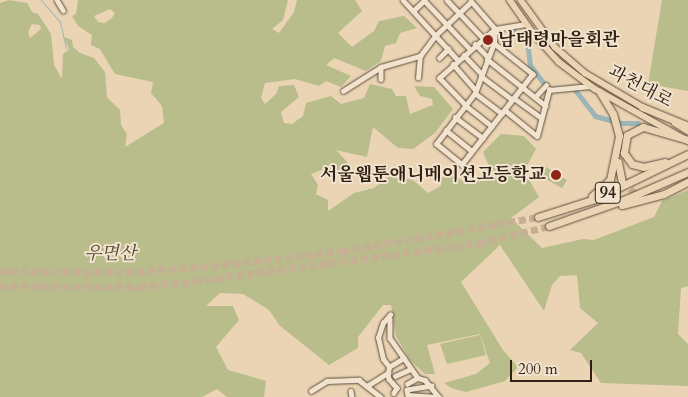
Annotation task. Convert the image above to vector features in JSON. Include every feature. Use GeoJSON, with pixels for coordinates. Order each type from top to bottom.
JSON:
{"type":"FeatureCollection","features":[{"type":"Feature","properties":{"kind":"highway"},"geometry":{"type":"LineString","coordinates":[[595,89],[613,114],[619,132],[618,167],[622,182]]}},
{"type":"Feature","properties":{"kind":"highway"},"geometry":{"type":"LineString","coordinates":[[642,107],[688,126]]}},
{"type":"Feature","properties":{"kind":"highway"},"geometry":{"type":"LineString","coordinates":[[675,161],[644,167],[632,164],[624,153],[625,138],[634,130],[644,128],[687,137]]}},
{"type":"Feature","properties":{"kind":"highway"},"geometry":{"type":"LineString","coordinates":[[576,205],[598,192],[610,180],[619,132]]}},
{"type":"Feature","properties":{"kind":"highway","name":"94"},"geometry":{"type":"LineString","coordinates":[[538,217],[620,188],[688,154]]}},
{"type":"Feature","properties":{"kind":"highway"},"geometry":{"type":"LineString","coordinates":[[656,193],[670,188],[686,173]]}},
{"type":"Feature","properties":{"kind":"highway","name":"94"},"geometry":{"type":"LineString","coordinates":[[549,226],[583,216],[686,173]]}},
{"type":"Feature","properties":{"kind":"highway"},"geometry":{"type":"LineString","coordinates":[[583,216],[664,194],[688,182]]}},
{"type":"Feature","properties":{"kind":"main road","name":"과천대로"},"geometry":{"type":"LineString","coordinates":[[510,0],[526,24],[559,62],[595,89],[687,137]]}},
{"type":"Feature","properties":{"kind":"main road","name":"과천대로"},"geometry":{"type":"LineString","coordinates":[[521,0],[533,21],[555,47],[600,84],[642,107],[687,137]]}},
{"type":"Feature","properties":{"kind":"main road"},"geometry":{"type":"LineString","coordinates":[[526,24],[533,21]]}},
{"type":"Feature","properties":{"kind":"main road"},"geometry":{"type":"LineString","coordinates":[[595,89],[600,84]]}},
{"type":"Feature","properties":{"kind":"street"},"geometry":{"type":"LineString","coordinates":[[57,0],[63,10]]}},
{"type":"Feature","properties":{"kind":"street"},"geometry":{"type":"LineString","coordinates":[[403,0],[458,60]]}},
{"type":"Feature","properties":{"kind":"street"},"geometry":{"type":"LineString","coordinates":[[413,11],[424,0],[470,49]]}},
{"type":"Feature","properties":{"kind":"street"},"geometry":{"type":"LineString","coordinates":[[447,0],[483,38]]}},
{"type":"Feature","properties":{"kind":"street"},"geometry":{"type":"LineString","coordinates":[[418,78],[420,56],[424,49],[471,1],[495,28],[494,43],[475,91],[436,144],[462,166],[533,74],[494,43]]}},
{"type":"Feature","properties":{"kind":"street"},"geometry":{"type":"LineString","coordinates":[[492,126],[465,105],[439,78],[495,28],[526,24]]}},
{"type":"Feature","properties":{"kind":"street"},"geometry":{"type":"LineString","coordinates":[[475,44],[488,58],[546,106]]}},
{"type":"Feature","properties":{"kind":"street"},"geometry":{"type":"LineString","coordinates":[[438,58],[448,49]]}},
{"type":"Feature","properties":{"kind":"street"},"geometry":{"type":"LineString","coordinates":[[464,55],[482,75],[540,118]]}},
{"type":"Feature","properties":{"kind":"street"},"geometry":{"type":"LineString","coordinates":[[343,91],[381,67],[420,56]]}},
{"type":"Feature","properties":{"kind":"street"},"geometry":{"type":"LineString","coordinates":[[453,64],[475,91],[503,112]]}},
{"type":"Feature","properties":{"kind":"street"},"geometry":{"type":"LineString","coordinates":[[381,67],[381,79]]}},
{"type":"Feature","properties":{"kind":"street"},"geometry":{"type":"LineString","coordinates":[[535,97],[546,85]]}},
{"type":"Feature","properties":{"kind":"street","name":"과천대로"},"geometry":{"type":"LineString","coordinates":[[503,112],[537,136],[540,118],[546,106],[549,90],[595,89]]}},
{"type":"Feature","properties":{"kind":"street"},"geometry":{"type":"LineString","coordinates":[[456,117],[483,138]]}},
{"type":"Feature","properties":{"kind":"street"},"geometry":{"type":"LineString","coordinates":[[446,130],[472,151]]}},
{"type":"Feature","properties":{"kind":"street"},"geometry":{"type":"LineString","coordinates":[[394,393],[397,388],[389,380],[389,367],[383,359],[378,338],[383,323],[390,315],[390,338],[418,378],[432,386],[439,397],[408,395],[407,390],[432,386]]}},
{"type":"Feature","properties":{"kind":"street"},"geometry":{"type":"LineString","coordinates":[[389,367],[404,358]]}},
{"type":"Feature","properties":{"kind":"street"},"geometry":{"type":"LineString","coordinates":[[395,376],[411,369]]}},
{"type":"Feature","properties":{"kind":"street"},"geometry":{"type":"LineString","coordinates":[[367,386],[388,373]]}},
{"type":"Feature","properties":{"kind":"street"},"geometry":{"type":"LineString","coordinates":[[408,384],[418,378]]}},
{"type":"Feature","properties":{"kind":"street"},"geometry":{"type":"LineString","coordinates":[[311,391],[327,381],[358,380],[381,397]]}},
{"type":"Feature","properties":{"kind":"street"},"geometry":{"type":"LineString","coordinates":[[351,391],[352,397]]}},
{"type":"Feature","properties":{"kind":"green space","name":"우면산"},"geometry":{"type":"Polygon","coordinates":[[[9,0],[27,3],[32,12],[38,14],[51,34],[54,65],[62,79],[63,54],[69,49],[64,37],[72,40],[73,47],[80,53],[94,58],[105,72],[107,97],[120,110],[121,125],[127,134],[125,147],[164,123],[162,106],[151,93],[153,82],[115,74],[100,49],[91,45],[92,35],[78,26],[72,16],[76,14],[78,0],[288,0],[283,20],[272,29],[279,33],[294,12],[297,0],[355,0],[362,11],[338,33],[352,47],[374,31],[379,21],[404,16],[417,28],[400,33],[396,43],[385,46],[381,61],[366,71],[334,58],[326,65],[351,76],[341,87],[326,81],[319,86],[295,79],[265,83],[261,98],[265,104],[276,94],[279,86],[294,85],[299,97],[281,112],[284,123],[292,124],[303,116],[306,103],[331,96],[341,104],[364,98],[370,84],[392,89],[396,96],[406,96],[410,114],[433,105],[432,99],[420,96],[414,86],[434,87],[453,109],[435,133],[413,149],[398,148],[373,127],[367,157],[336,150],[348,163],[344,170],[324,169],[311,174],[318,185],[316,194],[328,200],[328,211],[354,193],[374,188],[389,176],[413,180],[428,193],[441,186],[441,178],[452,174],[465,183],[477,181],[492,173],[483,152],[501,134],[524,136],[536,149],[524,171],[539,197],[511,218],[542,248],[583,239],[594,240],[654,217],[662,201],[688,190],[688,286],[681,288],[678,334],[688,344],[688,386],[601,383],[581,353],[570,350],[598,323],[580,308],[577,275],[560,276],[552,285],[544,311],[500,245],[461,282],[503,350],[518,367],[505,381],[466,392],[451,388],[444,383],[476,374],[490,363],[480,334],[427,345],[435,374],[425,374],[410,360],[396,336],[391,305],[383,305],[358,337],[358,348],[329,365],[279,325],[269,310],[243,294],[220,293],[206,306],[233,306],[239,320],[216,347],[228,370],[266,381],[264,397],[227,397],[217,389],[202,397],[0,397],[0,3],[9,0]],[[110,9],[94,16],[98,22],[105,23],[112,18],[115,13],[110,9]],[[32,24],[28,32],[30,38],[41,29],[40,25],[32,24]]]}},
{"type":"Feature","properties":{"kind":"green space"},"geometry":{"type":"Polygon","coordinates":[[[662,0],[688,0],[688,91],[648,84],[662,0]]]}},
{"type":"Feature","properties":{"kind":"green space"},"geometry":{"type":"Polygon","coordinates":[[[541,164],[567,180],[562,188],[538,175],[541,164]]]}},
{"type":"Feature","properties":{"kind":"green space"},"geometry":{"type":"Polygon","coordinates":[[[480,335],[486,355],[447,364],[440,344],[480,335]]]}},
{"type":"Feature","properties":{"kind":"waterway"},"geometry":{"type":"LineString","coordinates":[[41,0],[60,22],[66,48]]}},
{"type":"Feature","properties":{"kind":"waterway"},"geometry":{"type":"LineString","coordinates":[[510,28],[527,41],[530,65],[545,85]]}},
{"type":"Feature","properties":{"kind":"waterway"},"geometry":{"type":"LineString","coordinates":[[575,90],[595,116],[621,123],[638,123]]}},
{"type":"Feature","properties":{"kind":"tunnel"},"geometry":{"type":"LineString","coordinates":[[622,182],[635,193],[656,193]]}},
{"type":"Feature","properties":{"kind":"tunnel"},"geometry":{"type":"LineString","coordinates":[[0,271],[127,272],[212,266],[343,251],[538,217]]}},
{"type":"Feature","properties":{"kind":"tunnel"},"geometry":{"type":"LineString","coordinates":[[0,286],[140,287],[195,281],[480,243],[549,226]]}},
{"type":"Feature","properties":{"kind":"place","name":"남태령마을회관"},"geometry":{"type":"Point","coordinates":[488,40]}},
{"type":"Feature","properties":{"kind":"place","name":"서울웹툰애니메이션고등학교"},"geometry":{"type":"Point","coordinates":[556,175]}}]}
